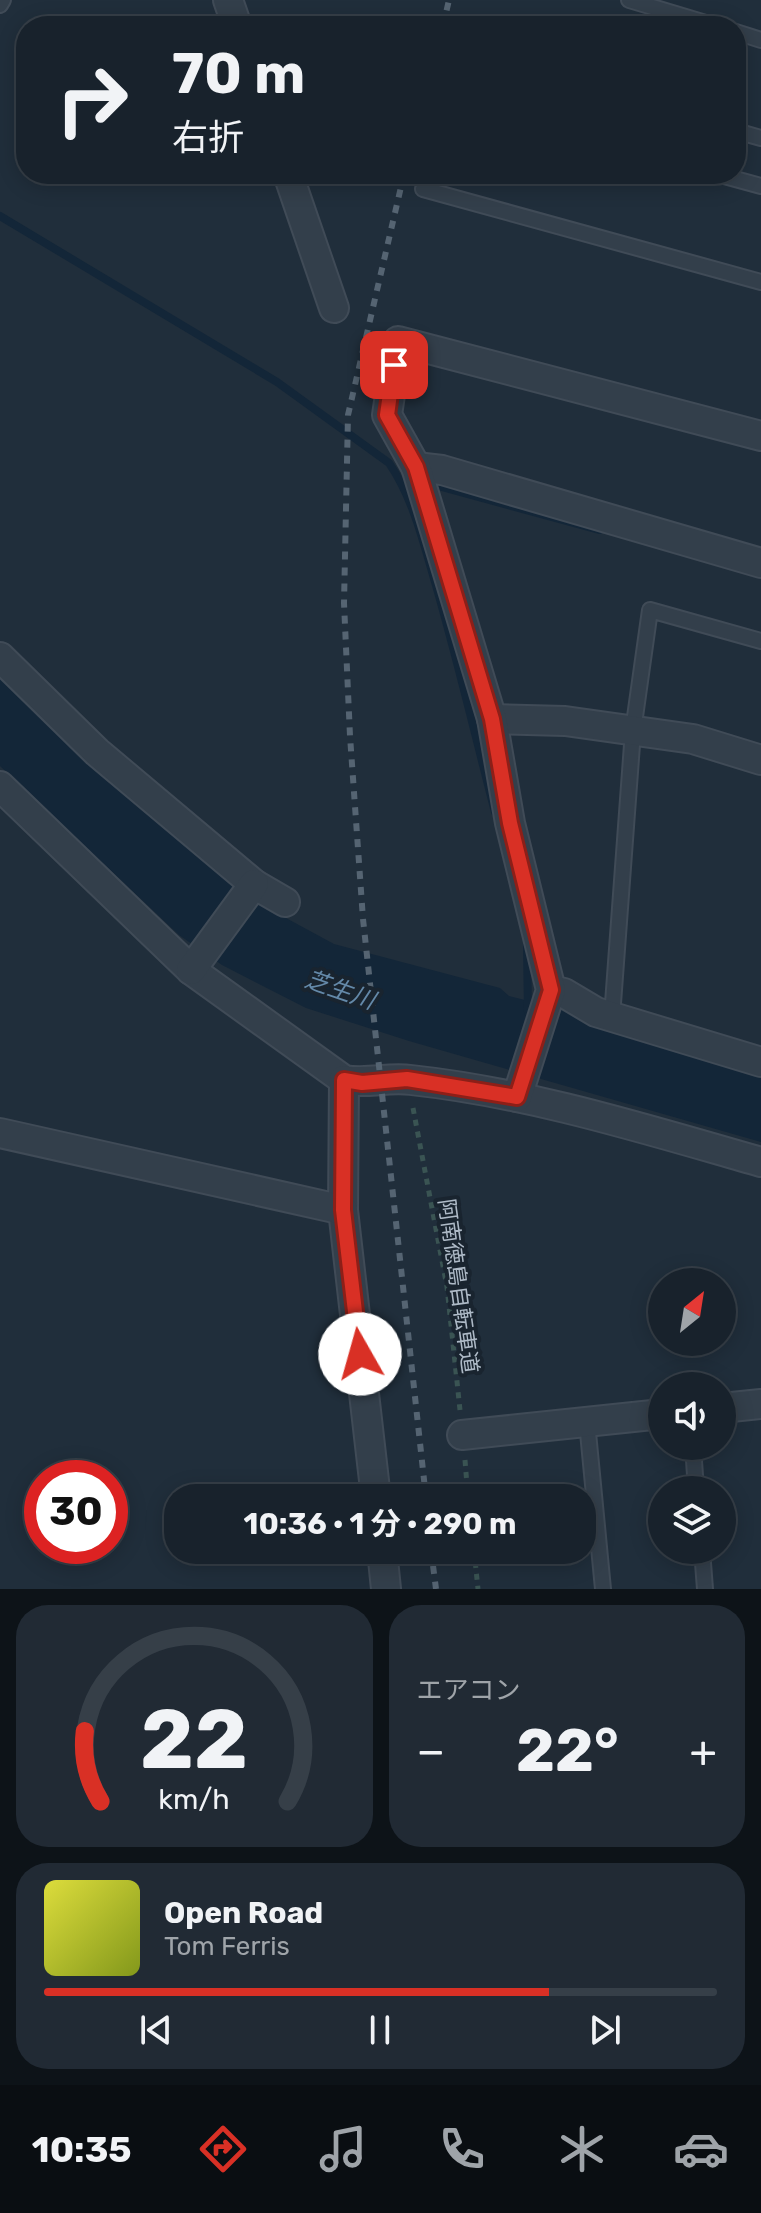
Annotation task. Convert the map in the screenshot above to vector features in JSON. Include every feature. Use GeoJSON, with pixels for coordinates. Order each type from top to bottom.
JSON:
{"type":"FeatureCollection","features":[{"type":"Feature","properties":{"kind":"street"},"geometry":{"type":"LineString","coordinates":[[291,184],[334,308]]}},
{"type":"Feature","properties":{"kind":"street"},"geometry":{"type":"LineString","coordinates":[[519,1092],[550,996],[510,823],[492,719],[416,467],[387,415],[398,341],[761,436]]}},
{"type":"Feature","properties":{"kind":"street"},"geometry":{"type":"LineString","coordinates":[[416,467],[442,470],[761,563]]}},
{"type":"Feature","properties":{"kind":"street"},"geometry":{"type":"LineString","coordinates":[[0,657],[97,752],[250,888],[285,902]]}},
{"type":"Feature","properties":{"kind":"street"},"geometry":{"type":"LineString","coordinates":[[492,719],[565,721],[693,739],[761,760]]}},
{"type":"Feature","properties":{"kind":"street"},"geometry":{"type":"LineString","coordinates":[[0,786],[195,965],[344,1080],[362,1083],[407,1079],[519,1092],[761,1162]]}},
{"type":"Feature","properties":{"kind":"street"},"geometry":{"type":"LineString","coordinates":[[195,965],[250,888]]}},
{"type":"Feature","properties":{"kind":"street"},"geometry":{"type":"LineString","coordinates":[[550,996],[761,1062]]}},
{"type":"Feature","properties":{"kind":"street"},"geometry":{"type":"LineString","coordinates":[[344,1080],[343,1210],[374,1484]]}},
{"type":"Feature","properties":{"kind":"street"},"geometry":{"type":"LineString","coordinates":[[0,1133],[343,1210]]}},
{"type":"Feature","properties":{"kind":"street"},"geometry":{"type":"LineString","coordinates":[[736,1407],[761,1404]]}},
{"type":"Feature","properties":{"kind":"street"},"geometry":{"type":"LineString","coordinates":[[462,1435],[648,1415]]}},
{"type":"Feature","properties":{"kind":"street"},"geometry":{"type":"LineString","coordinates":[[383,1564],[386,1589]]}},
{"type":"Feature","properties":{"kind":"lane"},"geometry":{"type":"LineString","coordinates":[[629,0],[683,16]]}},
{"type":"Feature","properties":{"kind":"lane"},"geometry":{"type":"LineString","coordinates":[[423,189],[761,282]]}},
{"type":"Feature","properties":{"kind":"lane"},"geometry":{"type":"LineString","coordinates":[[612,1017],[633,731],[650,610],[761,641]]}},
{"type":"Feature","properties":{"kind":"lane"},"geometry":{"type":"LineString","coordinates":[[587,1422],[603,1589]]}},
{"type":"Feature","properties":{"kind":"lane"},"geometry":{"type":"LineString","coordinates":[[703,1564],[705,1589]]}},
{"type":"Feature","properties":{"kind":"path","name":"阿南徳島自転車道"},"geometry":{"type":"LineString","coordinates":[[407,1079],[447,1287],[467,1484]]}},
{"type":"Feature","properties":{"kind":"path"},"geometry":{"type":"LineString","coordinates":[[475,1564],[478,1589]]}},
{"type":"Feature","properties":{"kind":"water","name":"芝生川"},"geometry":{"type":"Polygon","coordinates":[[[0,669],[221,872],[262,905],[334,944],[500,988],[509,996],[761,1068],[761,1142],[409,1041],[306,1008],[222,965],[179,935],[0,766],[0,669]]]}},
{"type":"Feature","properties":{"kind":"waterway"},"geometry":{"type":"LineString","coordinates":[[0,216],[277,382],[389,463],[405,491],[422,536],[495,812]]}},
{"type":"Feature","properties":{"kind":"waterway"},"geometry":{"type":"LineString","coordinates":[[427,483],[599,530]]}},
{"type":"Feature","properties":{"kind":"waterway"},"geometry":{"type":"LineString","coordinates":[[527,946],[528,1012]]}},
{"type":"Feature","properties":{"kind":"railway"},"geometry":{"type":"LineString","coordinates":[[445,16],[449,0]]}},
{"type":"Feature","properties":{"kind":"railway"},"geometry":{"type":"LineString","coordinates":[[402,184],[348,415],[344,603],[363,919],[424,1484]]}},
{"type":"Feature","properties":{"kind":"railway"},"geometry":{"type":"LineString","coordinates":[[433,1564],[436,1589]]}},
{"type":"Feature","properties":{"kind":"route"},"geometry":{"type":"LineString","coordinates":[[360,1354],[343,1210],[344,1080],[362,1083],[407,1079],[517,1097],[551,990],[510,823],[492,719],[416,467],[387,415],[394,365]]}}]}
